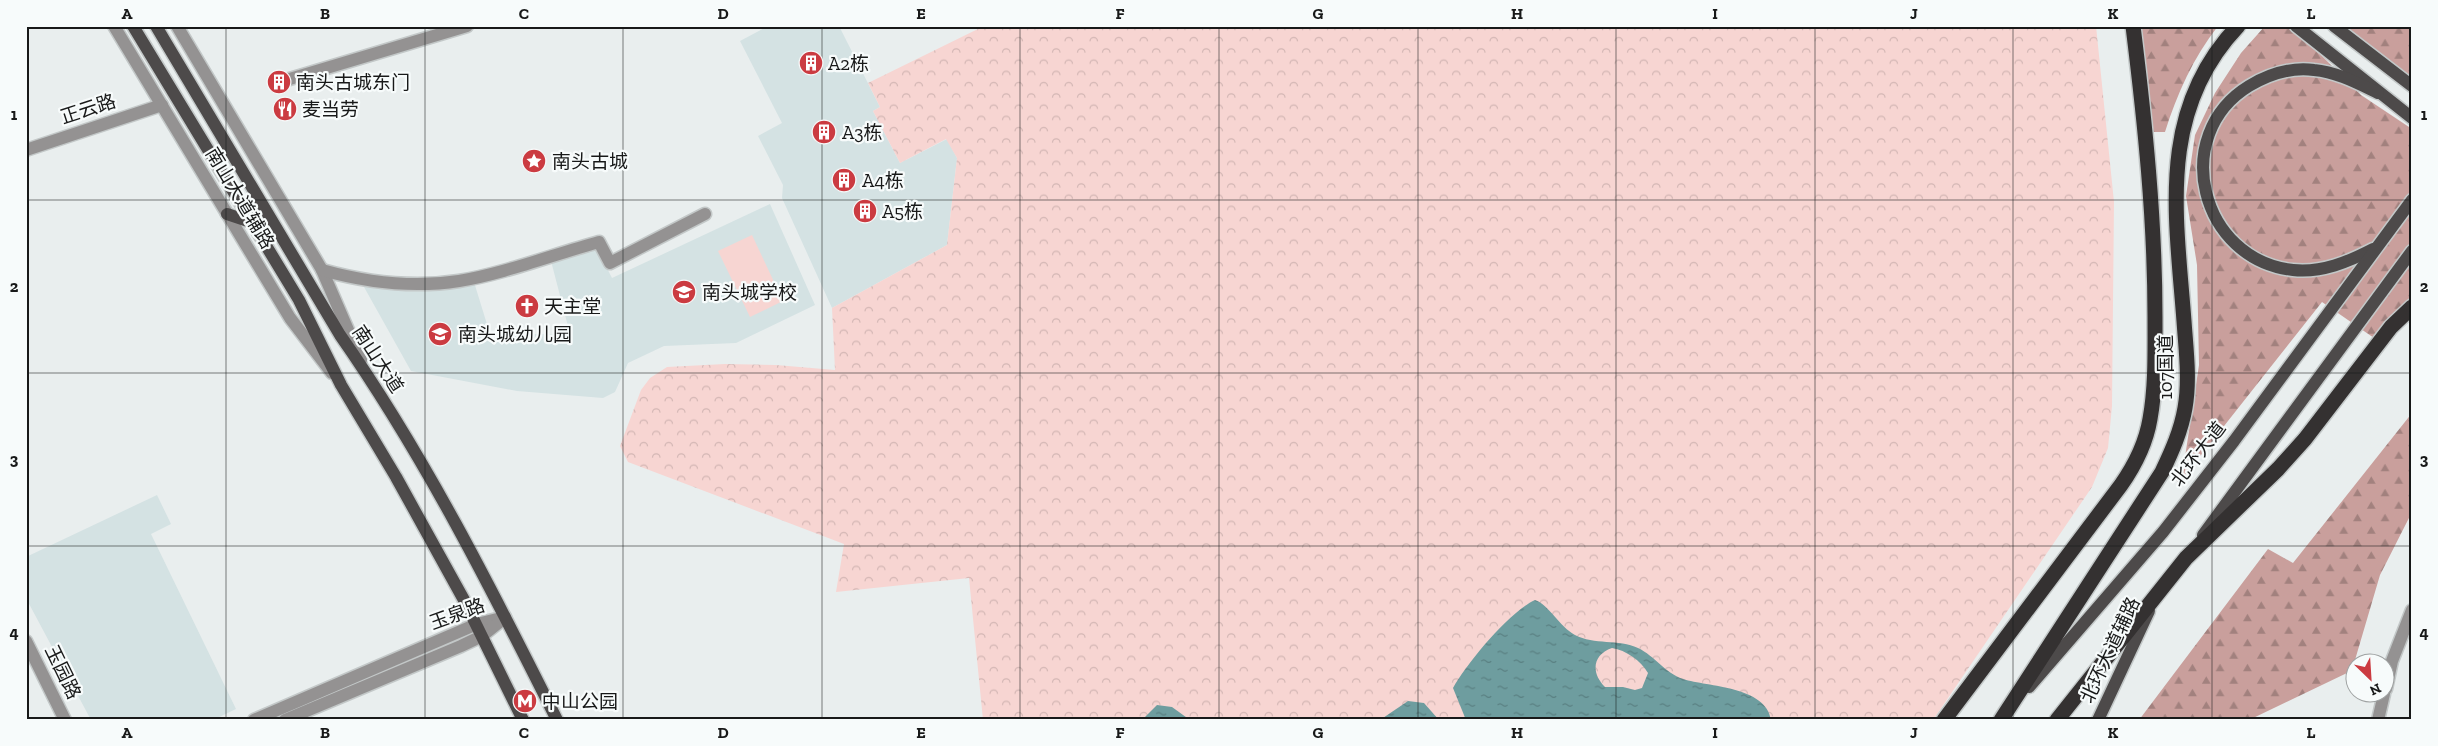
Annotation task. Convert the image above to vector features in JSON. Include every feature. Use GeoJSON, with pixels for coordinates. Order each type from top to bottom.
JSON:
{"type":"FeatureCollection","features":[{"type":"Feature","properties":{"kind":"highway"},"geometry":{"type":"LineString","coordinates":[[1944,720],[2136,463],[2150,421],[2153,394],[2155,271],[2147,143],[2132,26]]}},
{"type":"Feature","properties":{"kind":"highway","name":"107国道"},"geometry":{"type":"LineString","coordinates":[[2012,706],[2162,472],[2179,431],[2188,387],[2175,187],[2178,146],[2182,126],[2196,86],[2219,49],[2238,26]]}},
{"type":"Feature","properties":{"kind":"highway"},"geometry":{"type":"LineString","coordinates":[[2057,720],[2186,558],[2278,469],[2320,422],[2391,327],[2412,307]]}},
{"type":"Feature","properties":{"kind":"highway","name":"北环大道"},"geometry":{"type":"LineString","coordinates":[[2001,720],[2012,706]]}},
{"type":"Feature","properties":{"kind":"main road"},"geometry":{"type":"LineString","coordinates":[[133,26],[299,300],[341,385],[396,477],[476,624],[523,720]]}},
{"type":"Feature","properties":{"kind":"main road","name":"南山大道"},"geometry":{"type":"LineString","coordinates":[[156,26],[340,335],[366,372],[459,531],[557,720]]}},
{"type":"Feature","properties":{"kind":"main road"},"geometry":{"type":"LineString","coordinates":[[2296,26],[2378,93],[2412,118]]}},
{"type":"Feature","properties":{"kind":"main road"},"geometry":{"type":"LineString","coordinates":[[2334,26],[2412,86]]}},
{"type":"Feature","properties":{"kind":"main road"},"geometry":{"type":"LineString","coordinates":[[2377,246],[2350,261],[2332,266],[2294,270],[2269,264],[2244,252],[2225,234],[2211,210],[2205,190],[2203,167],[2207,141],[2218,118],[2229,102],[2260,79],[2279,72],[2316,70],[2348,79],[2378,93]]}},
{"type":"Feature","properties":{"kind":"main road","name":"北环大道"},"geometry":{"type":"LineString","coordinates":[[2012,706],[2163,532],[2234,441],[2412,200]]}},
{"type":"Feature","properties":{"kind":"main road"},"geometry":{"type":"LineString","coordinates":[[227,214],[251,222]]}},
{"type":"Feature","properties":{"kind":"main road"},"geometry":{"type":"LineString","coordinates":[[2186,558],[2412,251]]}},
{"type":"Feature","properties":{"kind":"main road","name":"北环大道辅路"},"geometry":{"type":"LineString","coordinates":[[2098,720],[2156,595]]}},
{"type":"Feature","properties":{"kind":"street","name":"南山大道辅路"},"geometry":{"type":"LineString","coordinates":[[114,26],[290,318],[341,385]]}},
{"type":"Feature","properties":{"kind":"street","name":"南山大道辅路"},"geometry":{"type":"LineString","coordinates":[[177,26],[322,270],[366,372]]}},
{"type":"Feature","properties":{"kind":"street"},"geometry":{"type":"LineString","coordinates":[[283,81],[467,26]]}},
{"type":"Feature","properties":{"kind":"street","name":"正云路"},"geometry":{"type":"LineString","coordinates":[[26,150],[162,105]]}},
{"type":"Feature","properties":{"kind":"street"},"geometry":{"type":"LineString","coordinates":[[322,270],[342,276],[394,283],[458,281],[599,242],[610,264],[705,214]]}},
{"type":"Feature","properties":{"kind":"street"},"geometry":{"type":"LineString","coordinates":[[2395,654],[2412,610]]}},
{"type":"Feature","properties":{"kind":"street","name":"玉泉路"},"geometry":{"type":"LineString","coordinates":[[254,720],[476,624],[505,617]]}},
{"type":"Feature","properties":{"kind":"street","name":"玉泉路"},"geometry":{"type":"LineString","coordinates":[[285,720],[482,636],[505,617]]}},
{"type":"Feature","properties":{"kind":"street","name":"玉园路"},"geometry":{"type":"LineString","coordinates":[[26,641],[65,720]]}},
{"type":"Feature","properties":{"kind":"street"},"geometry":{"type":"LineString","coordinates":[[2378,720],[2382,704]]}},
{"type":"Feature","properties":{"kind":"shaded area"},"geometry":{"type":"Polygon","coordinates":[[[768,26],[839,26],[880,107],[873,111],[900,163],[947,139],[957,158],[947,245],[832,308],[782,198],[783,185],[758,136],[782,123],[740,41],[768,26]]]}},
{"type":"Feature","properties":{"kind":"shaded area","name":"南头城学校"},"geometry":{"type":"Polygon","coordinates":[[[770,204],[815,305],[736,343],[664,346],[628,363],[615,392],[603,398],[517,391],[411,371],[364,287],[408,290],[440,289],[474,282],[490,334],[570,334],[551,261],[596,247],[612,278],[770,204]]]}},
{"type":"Feature","properties":{"kind":"shaded area"},"geometry":{"type":"Polygon","coordinates":[[[157,495],[171,524],[151,534],[236,709],[213,720],[91,720],[27,600],[26,557],[157,495]]]}},
{"type":"Feature","properties":{"kind":"green space"},"geometry":{"type":"Polygon","coordinates":[[[984,26],[2096,26],[2114,202],[2112,406],[2108,448],[2092,487],[1933,720],[983,720],[969,578],[836,592],[844,544],[628,462],[620,446],[641,390],[650,378],[667,367],[725,364],[776,365],[835,370],[832,308],[947,245],[957,158],[946,139],[900,163],[873,111],[880,107],[868,83],[984,26]]]}},
{"type":"Feature","properties":{"kind":"green space"},"geometry":{"type":"Polygon","coordinates":[[[2138,26],[2218,26],[2201,51],[2187,77],[2165,132],[2151,132],[2138,26]]]}},
{"type":"Feature","properties":{"kind":"green space"},"geometry":{"type":"Polygon","coordinates":[[[2265,26],[2286,26],[2322,56],[2361,95],[2412,129],[2412,298],[2405,302],[2374,338],[2322,302],[2179,483],[2174,478],[2185,457],[2199,365],[2197,265],[2186,196],[2195,135],[2215,93],[2241,53],[2265,26]]]}},
{"type":"Feature","properties":{"kind":"green space"},"geometry":{"type":"Polygon","coordinates":[[[2343,26],[2412,26],[2412,79],[2343,26]]]}},
{"type":"Feature","properties":{"kind":"green space"},"geometry":{"type":"Polygon","coordinates":[[[752,235],[783,301],[750,317],[718,251],[752,235]]]}},
{"type":"Feature","properties":{"kind":"green space"},"geometry":{"type":"Polygon","coordinates":[[[2412,413],[2412,512],[2380,575],[2357,654],[2346,654],[2346,673],[2249,720],[2139,720],[2268,549],[2293,563],[2412,413]]]}},
{"type":"Feature","properties":{"kind":"water"},"geometry":{"type":"Polygon","coordinates":[[[1535,600],[1540,602],[1564,627],[1575,635],[1590,640],[1631,645],[1644,651],[1671,673],[1683,679],[1748,694],[1759,700],[1767,709],[1771,720],[1466,720],[1453,688],[1468,665],[1490,639],[1513,615],[1535,600]],[[1612,648],[1600,655],[1597,660],[1596,670],[1600,682],[1605,687],[1623,687],[1635,690],[1642,688],[1648,673],[1633,657],[1623,651],[1612,648]]]}},
{"type":"Feature","properties":{"kind":"water"},"geometry":{"type":"Polygon","coordinates":[[[1408,701],[1424,703],[1439,720],[1380,720],[1408,701]]]}},
{"type":"Feature","properties":{"kind":"water"},"geometry":{"type":"Polygon","coordinates":[[[1157,705],[1172,707],[1190,720],[1142,720],[1157,705]]]}},
{"type":"Feature","properties":{"kind":"place","name":"A2栋"},"geometry":{"type":"Point","coordinates":[811,63]}},
{"type":"Feature","properties":{"kind":"place","name":"南头古城东门"},"geometry":{"type":"Point","coordinates":[279,82]}},
{"type":"Feature","properties":{"kind":"place","name":"麦当劳"},"geometry":{"type":"Point","coordinates":[285,109]}},
{"type":"Feature","properties":{"kind":"place","name":"A3栋"},"geometry":{"type":"Point","coordinates":[824,132]}},
{"type":"Feature","properties":{"kind":"place","name":"南头古城"},"geometry":{"type":"Point","coordinates":[534,161]}},
{"type":"Feature","properties":{"kind":"place","name":"A4栋"},"geometry":{"type":"Point","coordinates":[844,180]}},
{"type":"Feature","properties":{"kind":"place","name":"A5栋"},"geometry":{"type":"Point","coordinates":[865,211]}},
{"type":"Feature","properties":{"kind":"place","name":"南头城学校"},"geometry":{"type":"Point","coordinates":[684,292]}},
{"type":"Feature","properties":{"kind":"place","name":"天主堂"},"geometry":{"type":"Point","coordinates":[527,306]}},
{"type":"Feature","properties":{"kind":"place","name":"南头城幼儿园"},"geometry":{"type":"Point","coordinates":[440,334]}},
{"type":"Feature","properties":{"kind":"place","name":"中山公园"},"geometry":{"type":"Point","coordinates":[525,701]}}]}
